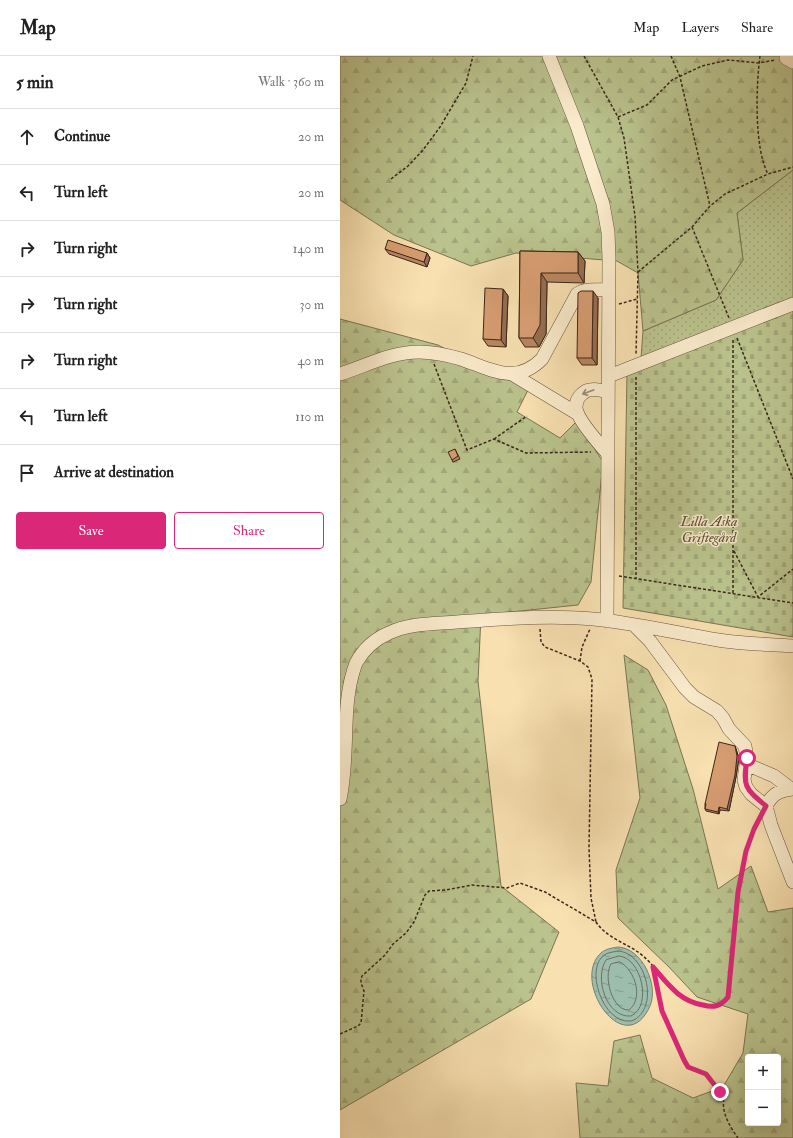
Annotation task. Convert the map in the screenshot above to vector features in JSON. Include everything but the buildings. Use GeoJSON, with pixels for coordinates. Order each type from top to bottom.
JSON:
{"type":"FeatureCollection","features":[{"type":"Feature","properties":{"kind":"street"},"geometry":{"type":"LineString","coordinates":[[549,56],[577,126],[603,204],[608,232],[609,376],[606,574],[601,620]]}},
{"type":"Feature","properties":{"kind":"street"},"geometry":{"type":"LineString","coordinates":[[340,374],[397,354],[430,352],[460,359],[495,372],[512,374],[534,367],[542,359],[577,294],[587,290],[609,290]]}},
{"type":"Feature","properties":{"kind":"street"},"geometry":{"type":"LineString","coordinates":[[609,376],[793,304]]}},
{"type":"Feature","properties":{"kind":"street"},"geometry":{"type":"LineString","coordinates":[[512,374],[578,414]]}},
{"type":"Feature","properties":{"kind":"street"},"geometry":{"type":"LineString","coordinates":[[608,392],[595,389],[586,391],[577,399],[576,407],[578,414],[608,454]]}},
{"type":"Feature","properties":{"kind":"street"},"geometry":{"type":"LineString","coordinates":[[340,799],[343,786],[344,768],[344,692],[356,663],[363,651],[389,633],[428,624],[540,617],[601,620],[719,640],[793,646]]}},
{"type":"Feature","properties":{"kind":"street"},"geometry":{"type":"LineString","coordinates":[[634,625],[650,641],[685,688],[694,697],[717,710],[729,729],[745,746],[747,758],[744,780],[746,787],[751,794],[766,806],[771,826],[793,882]]}},
{"type":"Feature","properties":{"kind":"street"},"geometry":{"type":"LineString","coordinates":[[746,764],[774,776],[792,789]]}},
{"type":"Feature","properties":{"kind":"street"},"geometry":{"type":"LineString","coordinates":[[766,806],[771,797],[776,793],[792,789]]}},
{"type":"Feature","properties":{"kind":"path"},"geometry":{"type":"LineString","coordinates":[[391,179],[408,166],[423,150],[440,127],[466,83],[473,56]]}},
{"type":"Feature","properties":{"kind":"path"},"geometry":{"type":"LineString","coordinates":[[584,56],[618,117],[624,138],[635,216],[638,272],[636,365],[636,578]]}},
{"type":"Feature","properties":{"kind":"path"},"geometry":{"type":"LineString","coordinates":[[671,56],[680,76],[710,206]]}},
{"type":"Feature","properties":{"kind":"path"},"geometry":{"type":"LineString","coordinates":[[760,56],[758,111],[759,138],[765,170],[768,174]]}},
{"type":"Feature","properties":{"kind":"path"},"geometry":{"type":"LineString","coordinates":[[618,117],[647,105],[672,80],[702,66],[728,60],[759,63],[779,58],[790,60]]}},
{"type":"Feature","properties":{"kind":"path"},"geometry":{"type":"LineString","coordinates":[[638,272],[692,227],[710,206],[725,194],[768,174],[793,167]]}},
{"type":"Feature","properties":{"kind":"path"},"geometry":{"type":"LineString","coordinates":[[692,227],[793,479]]}},
{"type":"Feature","properties":{"kind":"path"},"geometry":{"type":"LineString","coordinates":[[609,307],[637,299]]}},
{"type":"Feature","properties":{"kind":"path"},"geometry":{"type":"LineString","coordinates":[[733,327],[733,594]]}},
{"type":"Feature","properties":{"kind":"path"},"geometry":{"type":"LineString","coordinates":[[430,352],[467,450],[494,439],[527,416]]}},
{"type":"Feature","properties":{"kind":"path"},"geometry":{"type":"LineString","coordinates":[[494,439],[526,454],[593,452]]}},
{"type":"Feature","properties":{"kind":"path"},"geometry":{"type":"LineString","coordinates":[[733,549],[758,597]]}},
{"type":"Feature","properties":{"kind":"path"},"geometry":{"type":"LineString","coordinates":[[758,597],[793,569]]}},
{"type":"Feature","properties":{"kind":"path"},"geometry":{"type":"LineString","coordinates":[[606,574],[793,603]]}},
{"type":"Feature","properties":{"kind":"path"},"geometry":{"type":"LineString","coordinates":[[540,617],[541,642],[545,646],[580,661],[588,667],[592,679],[589,848],[592,898],[596,922],[599,927],[639,953],[670,987],[680,996],[692,1003],[718,1006],[728,997],[738,892],[746,851],[754,829],[766,806]]}},
{"type":"Feature","properties":{"kind":"path"},"geometry":{"type":"LineString","coordinates":[[580,661],[582,647],[601,620]]}},
{"type":"Feature","properties":{"kind":"path"},"geometry":{"type":"LineString","coordinates":[[340,1034],[362,1023],[364,991],[360,979],[385,955],[393,944],[406,933],[414,922],[425,895],[429,891],[446,890],[472,885],[507,888],[520,883],[545,892],[596,922]]}},
{"type":"Feature","properties":{"kind":"path"},"geometry":{"type":"LineString","coordinates":[[653,967],[662,1011],[684,1060],[688,1067],[706,1074],[724,1098],[723,1102],[729,1124],[738,1138]]}},
{"type":"Feature","properties":{"kind":"green space"},"geometry":{"type":"Polygon","coordinates":[[[340,56],[793,56],[793,170],[737,213],[743,260],[716,300],[643,331],[638,273],[617,261],[516,253],[471,266],[394,235],[340,200],[340,56]]]}},
{"type":"Feature","properties":{"kind":"green space"},"geometry":{"type":"Polygon","coordinates":[[[793,170],[793,298],[641,358],[643,331],[716,300],[743,260],[737,213],[793,170]]]}},
{"type":"Feature","properties":{"kind":"green space","name":"Lilla Aska Griftegård"},"geometry":{"type":"Polygon","coordinates":[[[793,307],[793,637],[623,608],[627,373],[793,307]]]}},
{"type":"Feature","properties":{"kind":"green space"},"geometry":{"type":"Polygon","coordinates":[[[340,319],[438,345],[494,374],[529,388],[517,412],[560,438],[577,421],[603,462],[591,582],[578,605],[481,615],[478,681],[501,886],[559,932],[531,999],[340,1110],[340,319]]]}},
{"type":"Feature","properties":{"kind":"green space"},"geometry":{"type":"Polygon","coordinates":[[[624,655],[648,670],[666,705],[693,789],[718,889],[751,866],[768,912],[793,908],[793,1138],[580,1138],[576,1083],[608,1086],[614,1041],[640,1035],[652,1078],[693,1098],[723,1087],[743,1053],[748,1014],[697,997],[669,967],[618,918],[616,870],[640,798],[624,655]]]}},
{"type":"Feature","properties":{"kind":"water"},"geometry":{"type":"Polygon","coordinates":[[[618,947],[627,949],[641,961],[650,978],[652,988],[650,1006],[639,1021],[627,1025],[615,1021],[604,1011],[596,997],[592,981],[593,966],[601,953],[618,947]]]}},
{"type":"Feature","properties":{"kind":"route"},"geometry":{"type":"LineString","coordinates":[[720,1092],[706,1074],[688,1067],[684,1060],[662,1011],[653,967],[670,987],[680,996],[692,1003],[718,1006],[728,997],[738,892],[746,851],[754,829],[766,806],[751,794],[746,787],[744,780],[747,758]]}}]}
